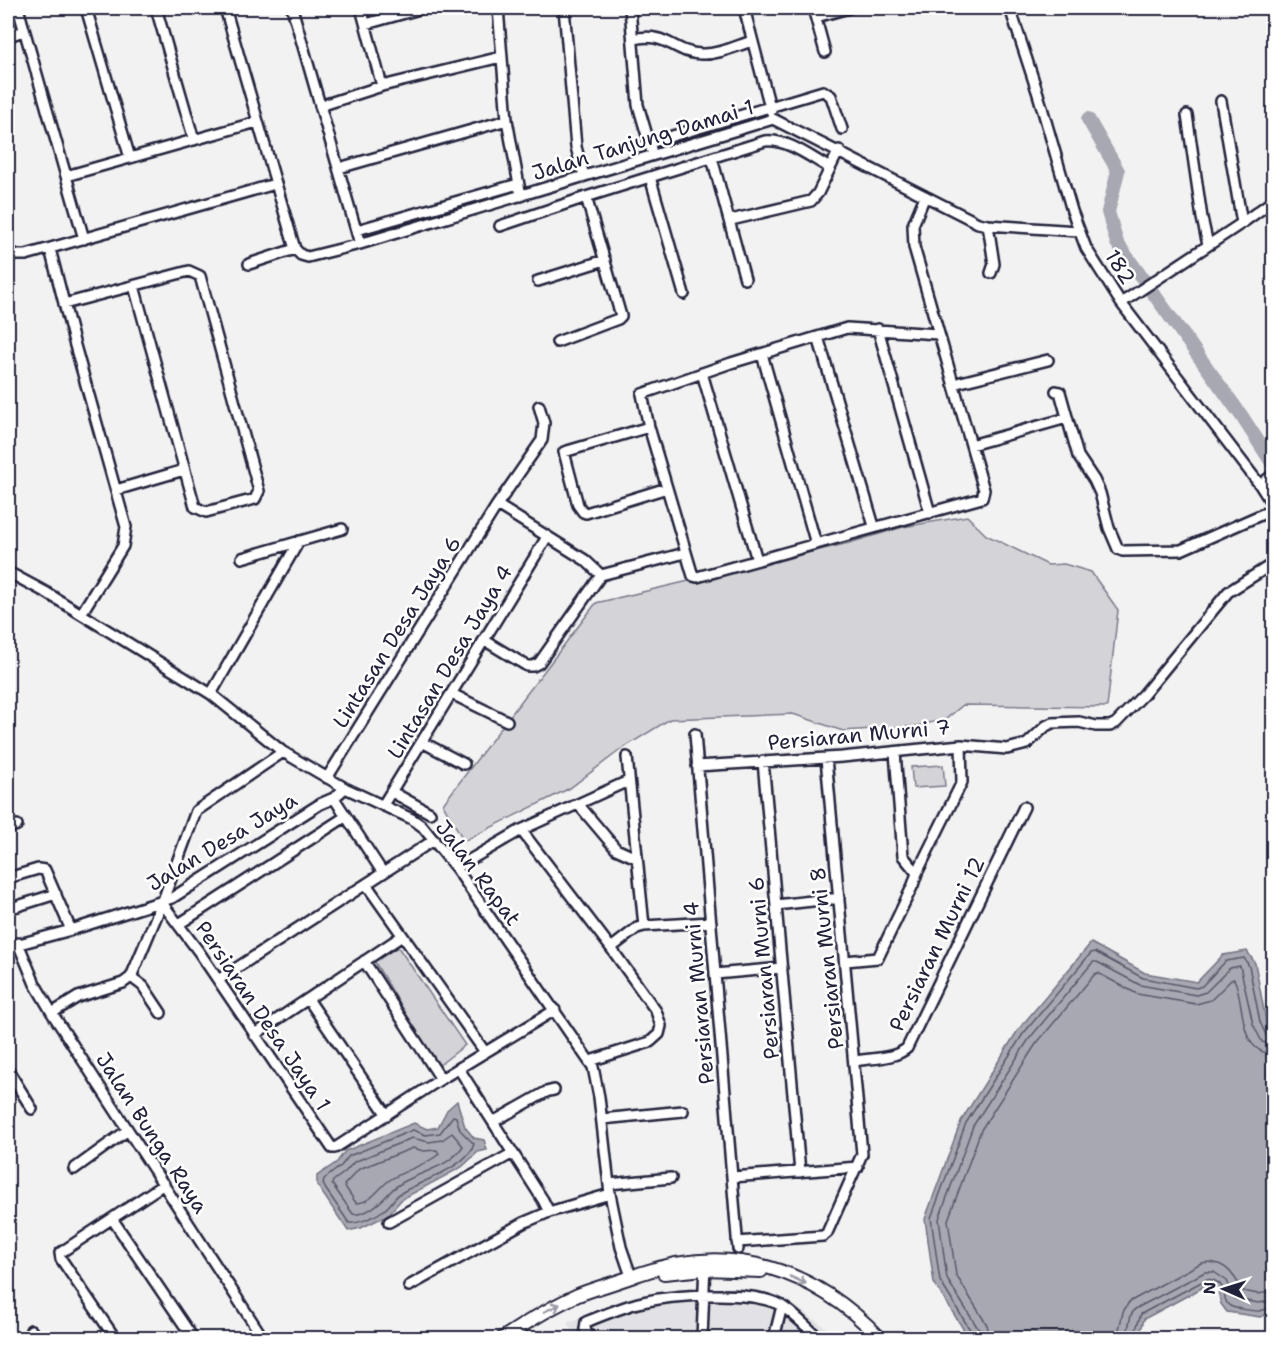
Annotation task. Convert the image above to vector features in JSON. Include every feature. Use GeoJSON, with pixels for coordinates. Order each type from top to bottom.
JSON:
{"type":"FeatureCollection","features":[{"type":"Feature","properties":{"kind":"main road"},"geometry":{"type":"LineString","coordinates":[[707,1263],[734,1256],[737,1246]]}},
{"type":"Feature","properties":{"kind":"main road"},"geometry":{"type":"LineString","coordinates":[[737,1246],[743,1256],[833,1297],[874,1336]]}},
{"type":"Feature","properties":{"kind":"main road"},"geometry":{"type":"LineString","coordinates":[[502,1338],[536,1316],[568,1300],[645,1271],[669,1265],[746,1261],[772,1269]]}},
{"type":"Feature","properties":{"kind":"street"},"geometry":{"type":"LineString","coordinates":[[18,8],[84,239]]}},
{"type":"Feature","properties":{"kind":"street"},"geometry":{"type":"LineString","coordinates":[[86,8],[130,158]]}},
{"type":"Feature","properties":{"kind":"street"},"geometry":{"type":"LineString","coordinates":[[156,8],[194,140]]}},
{"type":"Feature","properties":{"kind":"street"},"geometry":{"type":"LineString","coordinates":[[225,8],[295,249],[249,264]]}},
{"type":"Feature","properties":{"kind":"street"},"geometry":{"type":"LineString","coordinates":[[292,8],[360,244]]}},
{"type":"Feature","properties":{"kind":"street"},"geometry":{"type":"LineString","coordinates":[[361,8],[382,86]]}},
{"type":"Feature","properties":{"kind":"street"},"geometry":{"type":"LineString","coordinates":[[366,24],[423,8]]}},
{"type":"Feature","properties":{"kind":"street"},"geometry":{"type":"LineString","coordinates":[[498,8],[507,120],[521,196]]}},
{"type":"Feature","properties":{"kind":"street"},"geometry":{"type":"LineString","coordinates":[[564,8],[576,147],[584,176]]}},
{"type":"Feature","properties":{"kind":"street"},"geometry":{"type":"LineString","coordinates":[[630,8],[639,115],[652,154]]}},
{"type":"Feature","properties":{"kind":"street"},"geometry":{"type":"LineString","coordinates":[[744,8],[773,119]]}},
{"type":"Feature","properties":{"kind":"street"},"geometry":{"type":"LineString","coordinates":[[825,52],[814,12],[849,8]]}},
{"type":"Feature","properties":{"kind":"street","name":"182"},"geometry":{"type":"LineString","coordinates":[[1010,8],[1078,231],[1121,303],[1260,485],[1274,508]]}},
{"type":"Feature","properties":{"kind":"street"},"geometry":{"type":"LineString","coordinates":[[8,36],[24,31]]}},
{"type":"Feature","properties":{"kind":"street"},"geometry":{"type":"LineString","coordinates":[[633,39],[656,36],[692,52],[705,54],[752,41]]}},
{"type":"Feature","properties":{"kind":"street"},"geometry":{"type":"LineString","coordinates":[[320,106],[382,86],[501,57]]}},
{"type":"Feature","properties":{"kind":"street"},"geometry":{"type":"LineString","coordinates":[[649,143],[820,92],[828,93],[835,106],[842,129]]}},
{"type":"Feature","properties":{"kind":"street"},"geometry":{"type":"LineString","coordinates":[[1221,101],[1242,223]]}},
{"type":"Feature","properties":{"kind":"street"},"geometry":{"type":"LineString","coordinates":[[1187,115],[1198,197],[1208,245]]}},
{"type":"Feature","properties":{"kind":"street","name":"Jalan Tanjung Damai 1"},"geometry":{"type":"LineString","coordinates":[[295,249],[301,255],[308,256],[360,244],[773,119],[839,150],[978,223],[1078,231]]}},
{"type":"Feature","properties":{"kind":"street"},"geometry":{"type":"LineString","coordinates":[[339,168],[507,120]]}},
{"type":"Feature","properties":{"kind":"street"},"geometry":{"type":"LineString","coordinates":[[66,176],[257,122]]}},
{"type":"Feature","properties":{"kind":"street"},"geometry":{"type":"LineString","coordinates":[[500,226],[765,141],[772,140],[787,144],[830,168]]}},
{"type":"Feature","properties":{"kind":"street"},"geometry":{"type":"LineString","coordinates":[[731,220],[811,201],[818,193],[839,150]]}},
{"type":"Feature","properties":{"kind":"street"},"geometry":{"type":"LineString","coordinates":[[712,158],[746,279]]}},
{"type":"Feature","properties":{"kind":"street"},"geometry":{"type":"LineString","coordinates":[[650,177],[684,294]]}},
{"type":"Feature","properties":{"kind":"street"},"geometry":{"type":"LineString","coordinates":[[8,251],[22,256],[50,249],[275,184]]}},
{"type":"Feature","properties":{"kind":"street"},"geometry":{"type":"LineString","coordinates":[[357,230],[518,184]]}},
{"type":"Feature","properties":{"kind":"street"},"geometry":{"type":"LineString","coordinates":[[925,196],[915,217],[912,232],[914,247],[984,490],[980,500],[874,526],[697,577],[693,576],[650,427],[643,393],[847,328],[938,334]]}},
{"type":"Feature","properties":{"kind":"street"},"geometry":{"type":"LineString","coordinates":[[557,342],[620,318],[620,310],[586,197]]}},
{"type":"Feature","properties":{"kind":"street"},"geometry":{"type":"LineString","coordinates":[[1121,303],[1274,200]]}},
{"type":"Feature","properties":{"kind":"street"},"geometry":{"type":"LineString","coordinates":[[988,225],[994,264],[991,273]]}},
{"type":"Feature","properties":{"kind":"street"},"geometry":{"type":"LineString","coordinates":[[50,249],[126,527],[123,546],[81,614]]}},
{"type":"Feature","properties":{"kind":"street"},"geometry":{"type":"LineString","coordinates":[[537,281],[604,260]]}},
{"type":"Feature","properties":{"kind":"street"},"geometry":{"type":"LineString","coordinates":[[64,304],[189,271],[193,271],[201,278],[259,491],[255,499],[203,512],[195,507],[134,286]]}},
{"type":"Feature","properties":{"kind":"street"},"geometry":{"type":"LineString","coordinates":[[878,329],[930,513]]}},
{"type":"Feature","properties":{"kind":"street"},"geometry":{"type":"LineString","coordinates":[[818,337],[874,526]]}},
{"type":"Feature","properties":{"kind":"street"},"geometry":{"type":"LineString","coordinates":[[762,354],[816,544]]}},
{"type":"Feature","properties":{"kind":"street"},"geometry":{"type":"LineString","coordinates":[[954,384],[1048,360]]}},
{"type":"Feature","properties":{"kind":"street"},"geometry":{"type":"LineString","coordinates":[[702,373],[757,560]]}},
{"type":"Feature","properties":{"kind":"street"},"geometry":{"type":"LineString","coordinates":[[1056,391],[1060,392],[1077,456],[1100,493],[1109,528],[1118,549],[1123,551],[1181,550],[1274,508]]}},
{"type":"Feature","properties":{"kind":"street","name":"Lintasan Desa Jaya 6"},"geometry":{"type":"LineString","coordinates":[[327,778],[496,505],[542,440],[544,423],[539,406]]}},
{"type":"Feature","properties":{"kind":"street"},"geometry":{"type":"LineString","coordinates":[[971,445],[1067,418]]}},
{"type":"Feature","properties":{"kind":"street"},"geometry":{"type":"LineString","coordinates":[[650,427],[564,452],[578,505],[586,513],[667,488]]}},
{"type":"Feature","properties":{"kind":"street"},"geometry":{"type":"LineString","coordinates":[[116,490],[184,470]]}},
{"type":"Feature","properties":{"kind":"street"},"geometry":{"type":"LineString","coordinates":[[1260,485],[1273,474]]}},
{"type":"Feature","properties":{"kind":"street"},"geometry":{"type":"LineString","coordinates":[[496,505],[585,560],[601,575]]}},
{"type":"Feature","properties":{"kind":"street"},"geometry":{"type":"LineString","coordinates":[[242,558],[342,529]]}},
{"type":"Feature","properties":{"kind":"street","name":"Lintasan Desa Jaya 4"},"geometry":{"type":"LineString","coordinates":[[383,805],[547,537]]}},
{"type":"Feature","properties":{"kind":"street"},"geometry":{"type":"LineString","coordinates":[[211,694],[299,541]]}},
{"type":"Feature","properties":{"kind":"street"},"geometry":{"type":"LineString","coordinates":[[484,640],[526,666],[533,666],[539,663],[601,575],[685,553]]}},
{"type":"Feature","properties":{"kind":"street","name":"Persiaran Murni 7"},"geometry":{"type":"LineString","coordinates":[[697,766],[826,758],[961,745],[1007,749],[1023,746],[1052,723],[1079,722],[1103,727],[1116,723],[1144,694],[1228,592],[1274,563]]}},
{"type":"Feature","properties":{"kind":"street","name":"Jalan Rapat"},"geometry":{"type":"LineString","coordinates":[[8,572],[211,694],[282,752],[345,788],[412,819],[434,840],[456,868],[590,1061],[596,1079],[609,1189],[621,1247],[635,1275]]}},
{"type":"Feature","properties":{"kind":"street"},"geometry":{"type":"LineString","coordinates":[[452,694],[507,721]]}},
{"type":"Feature","properties":{"kind":"street","name":"Persiaran Murni 4"},"geometry":{"type":"LineString","coordinates":[[695,734],[737,1246]]}},
{"type":"Feature","properties":{"kind":"street"},"geometry":{"type":"LineString","coordinates":[[422,742],[464,764]]}},
{"type":"Feature","properties":{"kind":"street"},"geometry":{"type":"LineString","coordinates":[[845,961],[878,958],[962,782],[961,745]]}},
{"type":"Feature","properties":{"kind":"street"},"geometry":{"type":"LineString","coordinates":[[51,1013],[78,997],[123,983],[131,977],[162,903],[196,811],[282,752]]}},
{"type":"Feature","properties":{"kind":"street"},"geometry":{"type":"LineString","coordinates":[[895,752],[903,856],[917,873]]}},
{"type":"Feature","properties":{"kind":"street"},"geometry":{"type":"LineString","coordinates":[[627,757],[644,926]]}},
{"type":"Feature","properties":{"kind":"street","name":"Persiaran Murni 8"},"geometry":{"type":"LineString","coordinates":[[826,758],[855,1061],[862,1154],[858,1167]]}},
{"type":"Feature","properties":{"kind":"street","name":"Persiaran Murni 6"},"geometry":{"type":"LineString","coordinates":[[763,761],[800,1172]]}},
{"type":"Feature","properties":{"kind":"street"},"geometry":{"type":"LineString","coordinates":[[456,868],[521,830],[628,781]]}},
{"type":"Feature","properties":{"kind":"street","name":"Jalan Desa Jaya"},"geometry":{"type":"LineString","coordinates":[[8,947],[162,903],[320,804],[334,798],[345,788]]}},
{"type":"Feature","properties":{"kind":"street"},"geometry":{"type":"LineString","coordinates":[[392,792],[430,813]]}},
{"type":"Feature","properties":{"kind":"street"},"geometry":{"type":"LineString","coordinates":[[334,798],[382,873]]}},
{"type":"Feature","properties":{"kind":"street"},"geometry":{"type":"LineString","coordinates":[[578,804],[616,849],[636,858]]}},
{"type":"Feature","properties":{"kind":"street","name":"Persiaran Murni 12"},"geometry":{"type":"LineString","coordinates":[[855,1061],[887,1056],[902,1052],[907,1048],[1024,807]]}},
{"type":"Feature","properties":{"kind":"street"},"geometry":{"type":"LineString","coordinates":[[179,924],[345,817]]}},
{"type":"Feature","properties":{"kind":"street"},"geometry":{"type":"LineString","coordinates":[[521,830],[611,948],[656,1011],[661,1026],[658,1034],[650,1042],[590,1061]]}},
{"type":"Feature","properties":{"kind":"street"},"geometry":{"type":"LineString","coordinates":[[218,980],[434,840]]}},
{"type":"Feature","properties":{"kind":"street"},"geometry":{"type":"LineString","coordinates":[[8,878],[41,868],[45,870],[71,930]]}},
{"type":"Feature","properties":{"kind":"street"},"geometry":{"type":"LineString","coordinates":[[366,884],[484,1052]]}},
{"type":"Feature","properties":{"kind":"street"},"geometry":{"type":"LineString","coordinates":[[8,909],[56,894]]}},
{"type":"Feature","properties":{"kind":"street"},"geometry":{"type":"LineString","coordinates":[[776,904],[839,898]]}},
{"type":"Feature","properties":{"kind":"street","name":"Persiaran Desa Jaya 1"},"geometry":{"type":"LineString","coordinates":[[162,903],[218,980],[331,1148],[335,1148],[387,1115]]}},
{"type":"Feature","properties":{"kind":"street"},"geometry":{"type":"LineString","coordinates":[[611,948],[644,926],[711,922]]}},
{"type":"Feature","properties":{"kind":"street"},"geometry":{"type":"LineString","coordinates":[[254,1035],[402,936]]}},
{"type":"Feature","properties":{"kind":"street","name":"Jalan Bunga Raya"},"geometry":{"type":"LineString","coordinates":[[18,943],[35,984],[51,1013],[262,1338]]}},
{"type":"Feature","properties":{"kind":"street"},"geometry":{"type":"LineString","coordinates":[[364,961],[441,1079]]}},
{"type":"Feature","properties":{"kind":"street"},"geometry":{"type":"LineString","coordinates":[[715,974],[782,968]]}},
{"type":"Feature","properties":{"kind":"street"},"geometry":{"type":"LineString","coordinates":[[131,977],[142,986],[161,1013]]}},
{"type":"Feature","properties":{"kind":"street"},"geometry":{"type":"LineString","coordinates":[[308,999],[387,1115],[484,1052],[555,1010]]}},
{"type":"Feature","properties":{"kind":"street"},"geometry":{"type":"LineString","coordinates":[[8,1070],[33,1109]]}},
{"type":"Feature","properties":{"kind":"street"},"geometry":{"type":"LineString","coordinates":[[459,1070],[549,1212]]}},
{"type":"Feature","properties":{"kind":"street"},"geometry":{"type":"LineString","coordinates":[[493,1122],[546,1092],[554,1090]]}},
{"type":"Feature","properties":{"kind":"street"},"geometry":{"type":"LineString","coordinates":[[602,1119],[683,1111]]}},
{"type":"Feature","properties":{"kind":"street"},"geometry":{"type":"LineString","coordinates":[[74,1169],[128,1130]]}},
{"type":"Feature","properties":{"kind":"street"},"geometry":{"type":"LineString","coordinates":[[389,1222],[513,1153]]}},
{"type":"Feature","properties":{"kind":"street"},"geometry":{"type":"LineString","coordinates":[[732,1177],[858,1167]]}},
{"type":"Feature","properties":{"kind":"street"},"geometry":{"type":"LineString","coordinates":[[737,1246],[823,1236],[827,1233],[858,1167]]}},
{"type":"Feature","properties":{"kind":"street"},"geometry":{"type":"LineString","coordinates":[[409,1286],[514,1228],[549,1212],[609,1189],[671,1178]]}},
{"type":"Feature","properties":{"kind":"street"},"geometry":{"type":"LineString","coordinates":[[115,1338],[60,1257],[60,1253],[164,1185]]}},
{"type":"Feature","properties":{"kind":"street"},"geometry":{"type":"LineString","coordinates":[[113,1220],[193,1338]]}},
{"type":"Feature","properties":{"kind":"street"},"geometry":{"type":"LineString","coordinates":[[702,1338],[703,1295],[707,1263]]}},
{"type":"Feature","properties":{"kind":"street"},"geometry":{"type":"LineString","coordinates":[[589,1338],[585,1329],[586,1322],[608,1313],[640,1303],[703,1295],[754,1298],[782,1306],[819,1338]]}},
{"type":"Feature","properties":{"kind":"street"},"geometry":{"type":"LineString","coordinates":[[774,1338],[782,1306]]}},
{"type":"Feature","properties":{"kind":"shaded area"},"geometry":{"type":"Polygon","coordinates":[[[967,516],[986,535],[1048,565],[1064,564],[1091,572],[1118,610],[1107,707],[963,705],[946,719],[916,726],[843,731],[793,714],[670,719],[623,748],[570,788],[464,841],[443,804],[596,603],[849,543],[903,527],[967,516]]]}},
{"type":"Feature","properties":{"kind":"shaded area"},"geometry":{"type":"Polygon","coordinates":[[[943,765],[945,786],[913,788],[911,767],[943,765]]]}},
{"type":"Feature","properties":{"kind":"shaded area"},"geometry":{"type":"Polygon","coordinates":[[[398,947],[465,1045],[438,1066],[374,961],[398,947]]]}},
{"type":"Feature","properties":{"kind":"shaded area"},"geometry":{"type":"Polygon","coordinates":[[[718,1288],[786,1299],[840,1338],[576,1338],[567,1323],[633,1298],[718,1288]]]}},
{"type":"Feature","properties":{"kind":"water"},"geometry":{"type":"Polygon","coordinates":[[[1091,943],[1145,973],[1197,982],[1223,955],[1247,951],[1255,963],[1266,1021],[1273,1038],[1273,1312],[1260,1317],[1227,1312],[1221,1304],[1218,1291],[1209,1284],[1144,1319],[1139,1338],[969,1338],[934,1283],[925,1219],[961,1121],[1018,1030],[1091,943]]]}},
{"type":"Feature","properties":{"kind":"water"},"geometry":{"type":"Polygon","coordinates":[[[457,1101],[465,1127],[474,1138],[484,1140],[487,1150],[478,1152],[462,1167],[402,1199],[388,1215],[361,1228],[348,1231],[317,1185],[317,1176],[337,1162],[345,1151],[414,1123],[427,1129],[438,1127],[447,1110],[457,1101]]]}},
{"type":"Feature","properties":{"kind":"waterway"},"geometry":{"type":"LineString","coordinates":[[1088,119],[1118,171],[1108,212],[1117,243],[1241,415],[1274,466]]}},
{"type":"Feature","properties":{"kind":"waterway"},"geometry":{"type":"LineString","coordinates":[[1270,1029],[1274,1027]]}}]}
